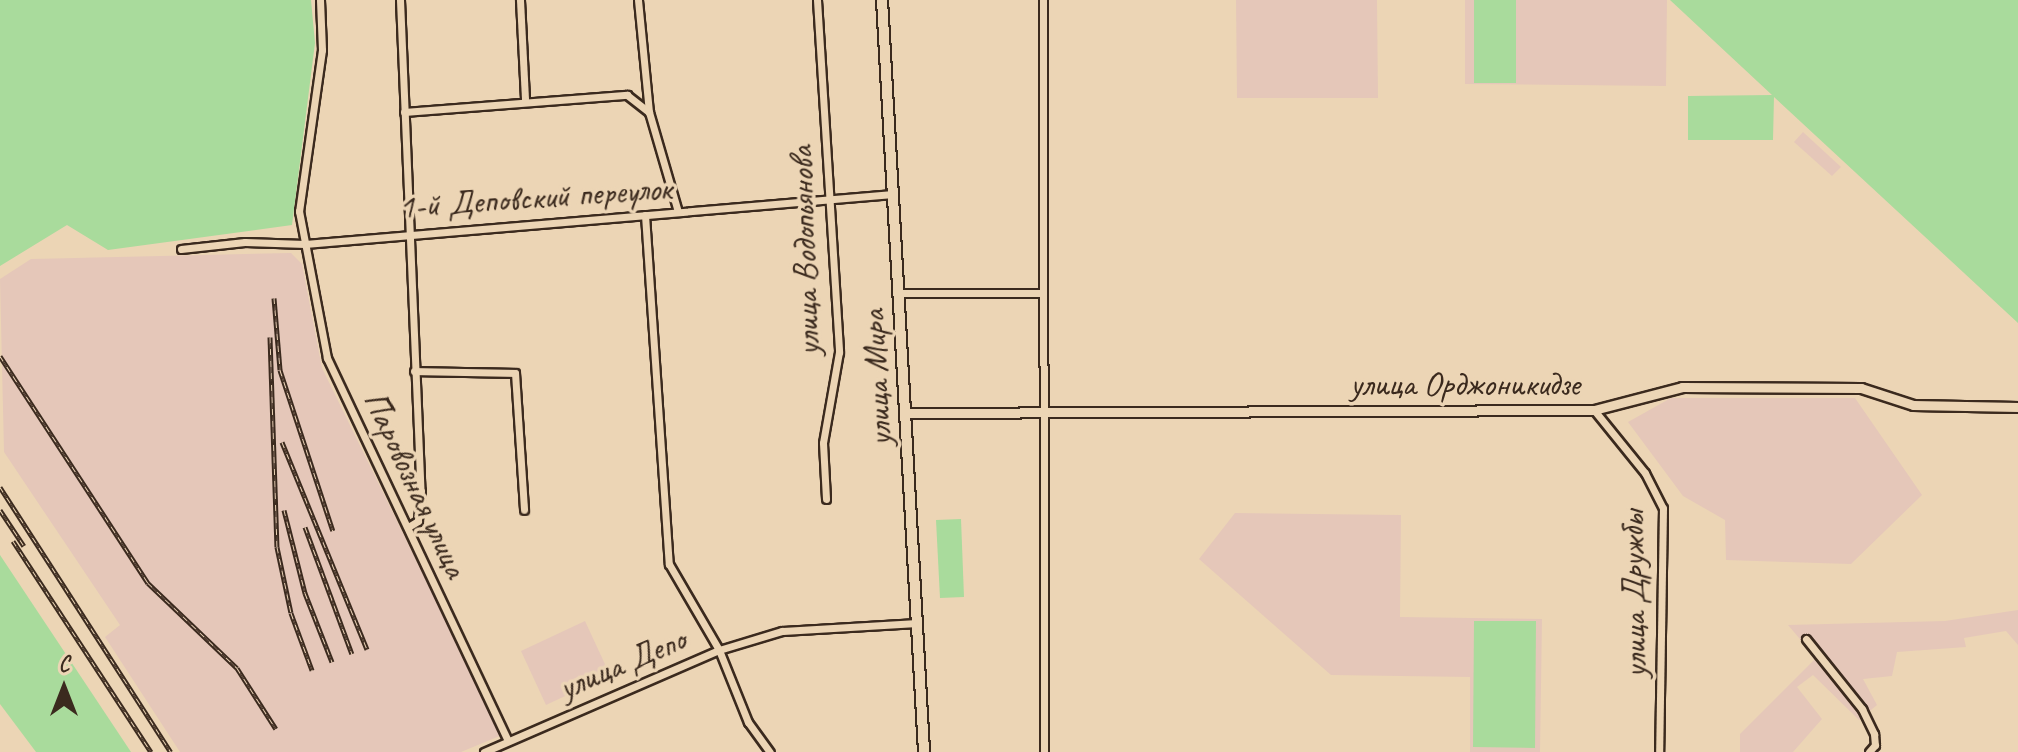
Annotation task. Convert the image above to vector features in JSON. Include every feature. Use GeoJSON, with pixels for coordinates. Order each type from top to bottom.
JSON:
{"type":"FeatureCollection","features":[{"type":"Feature","properties":{"kind":"main road","name":"улица Мира"},"geometry":{"type":"LineString","coordinates":[[882,0],[924,752]]}},
{"type":"Feature","properties":{"kind":"street","name":"Паровозная улица"},"geometry":{"type":"LineString","coordinates":[[320,0],[322,50],[299,211],[327,358],[507,739]]}},
{"type":"Feature","properties":{"kind":"street"},"geometry":{"type":"LineString","coordinates":[[400,0],[421,510],[418,521],[408,527]]}},
{"type":"Feature","properties":{"kind":"street"},"geometry":{"type":"LineString","coordinates":[[520,0],[525,99]]}},
{"type":"Feature","properties":{"kind":"street"},"geometry":{"type":"LineString","coordinates":[[638,0],[649,112],[678,212]]}},
{"type":"Feature","properties":{"kind":"street","name":"улица Водопьянова"},"geometry":{"type":"LineString","coordinates":[[817,0],[839,352],[823,443],[826,499]]}},
{"type":"Feature","properties":{"kind":"street"},"geometry":{"type":"LineString","coordinates":[[1043,0],[1041,411],[1044,752]]}},
{"type":"Feature","properties":{"kind":"street"},"geometry":{"type":"LineString","coordinates":[[404,112],[525,99],[627,95],[649,112]]}},
{"type":"Feature","properties":{"kind":"street","name":"1-й Деповский переулок"},"geometry":{"type":"LineString","coordinates":[[181,249],[245,242],[305,244],[410,231],[893,194]]}},
{"type":"Feature","properties":{"kind":"street"},"geometry":{"type":"LineString","coordinates":[[645,215],[669,564],[719,650],[782,631],[918,623]]}},
{"type":"Feature","properties":{"kind":"street"},"geometry":{"type":"LineString","coordinates":[[899,293],[1043,293]]}},
{"type":"Feature","properties":{"kind":"street"},"geometry":{"type":"LineString","coordinates":[[414,371],[515,373],[524,510]]}},
{"type":"Feature","properties":{"kind":"street","name":"улица Орджоникидзе"},"geometry":{"type":"LineString","coordinates":[[906,413],[1594,410],[1682,387],[1861,388],[1913,405],[2018,407]]}},
{"type":"Feature","properties":{"kind":"street","name":"улица Дружбы"},"geometry":{"type":"LineString","coordinates":[[1594,410],[1645,473],[1663,508],[1659,752]]}},
{"type":"Feature","properties":{"kind":"street"},"geometry":{"type":"LineString","coordinates":[[1806,639],[1862,709],[1875,745],[1869,752]]}},
{"type":"Feature","properties":{"kind":"street","name":"улица Депо"},"geometry":{"type":"LineString","coordinates":[[484,752],[507,739],[719,650],[748,722],[770,752]]}},
{"type":"Feature","properties":{"kind":"shaded area"},"geometry":{"type":"Polygon","coordinates":[[[1236,0],[1377,0],[1378,98],[1237,98],[1236,0]]]}},
{"type":"Feature","properties":{"kind":"shaded area"},"geometry":{"type":"Polygon","coordinates":[[[1465,0],[1667,0],[1666,86],[1465,84],[1465,0]]]}},
{"type":"Feature","properties":{"kind":"shaded area"},"geometry":{"type":"Polygon","coordinates":[[[1803,132],[1841,167],[1832,176],[1794,142],[1803,132]]]}},
{"type":"Feature","properties":{"kind":"shaded area"},"geometry":{"type":"Polygon","coordinates":[[[291,253],[302,264],[322,368],[502,735],[461,752],[180,752],[105,637],[120,625],[4,452],[0,279],[31,259],[291,253]]]}},
{"type":"Feature","properties":{"kind":"shaded area"},"geometry":{"type":"Polygon","coordinates":[[[1671,398],[1855,398],[1922,495],[1851,564],[1726,560],[1725,520],[1683,496],[1628,422],[1671,398]]]}},
{"type":"Feature","properties":{"kind":"shaded area"},"geometry":{"type":"Polygon","coordinates":[[[1235,513],[1401,515],[1400,617],[1542,619],[1540,752],[1470,752],[1470,677],[1331,675],[1199,559],[1235,513]]]}},
{"type":"Feature","properties":{"kind":"shaded area"},"geometry":{"type":"Polygon","coordinates":[[[2018,610],[2018,645],[2006,631],[1964,638],[1966,647],[1897,652],[1892,676],[1863,679],[1877,705],[1859,720],[1813,675],[1797,687],[1822,719],[1793,752],[1740,752],[1740,734],[1816,658],[1788,625],[1945,621],[2018,610]]]}},
{"type":"Feature","properties":{"kind":"shaded area"},"geometry":{"type":"Polygon","coordinates":[[[585,621],[610,675],[546,705],[521,651],[585,621]]]}},
{"type":"Feature","properties":{"kind":"green space"},"geometry":{"type":"Polygon","coordinates":[[[0,0],[311,0],[315,43],[292,225],[108,250],[67,225],[0,266],[0,0]]]}},
{"type":"Feature","properties":{"kind":"green space"},"geometry":{"type":"Polygon","coordinates":[[[1474,0],[1516,0],[1516,83],[1474,83],[1474,0]]]}},
{"type":"Feature","properties":{"kind":"green space"},"geometry":{"type":"Polygon","coordinates":[[[1670,0],[2018,0],[2018,323],[1774,97],[1773,140],[1688,140],[1688,96],[1772,95],[1670,0]]]}},
{"type":"Feature","properties":{"kind":"green space"},"geometry":{"type":"Polygon","coordinates":[[[961,519],[964,597],[940,598],[936,520],[961,519]]]}},
{"type":"Feature","properties":{"kind":"green space"},"geometry":{"type":"Polygon","coordinates":[[[0,555],[131,752],[36,752],[0,704],[0,555]]]}},
{"type":"Feature","properties":{"kind":"green space"},"geometry":{"type":"Polygon","coordinates":[[[1474,621],[1536,621],[1535,748],[1473,747],[1474,621]]]}},
{"type":"Feature","properties":{"kind":"railway"},"geometry":{"type":"LineString","coordinates":[[274,298],[280,370],[333,531]]}},
{"type":"Feature","properties":{"kind":"railway"},"geometry":{"type":"LineString","coordinates":[[270,337],[277,547],[291,613],[312,670]]}},
{"type":"Feature","properties":{"kind":"railway"},"geometry":{"type":"LineString","coordinates":[[0,356],[148,583],[237,668],[276,729]]}},
{"type":"Feature","properties":{"kind":"railway"},"geometry":{"type":"LineString","coordinates":[[282,442],[367,649]]}},
{"type":"Feature","properties":{"kind":"railway"},"geometry":{"type":"LineString","coordinates":[[0,487],[171,752]]}},
{"type":"Feature","properties":{"kind":"railway"},"geometry":{"type":"LineString","coordinates":[[0,510],[24,546]]}},
{"type":"Feature","properties":{"kind":"railway"},"geometry":{"type":"LineString","coordinates":[[284,510],[305,593],[332,662]]}},
{"type":"Feature","properties":{"kind":"railway"},"geometry":{"type":"LineString","coordinates":[[305,527],[352,654]]}},
{"type":"Feature","properties":{"kind":"railway"},"geometry":{"type":"LineString","coordinates":[[13,541],[151,752]]}}]}
